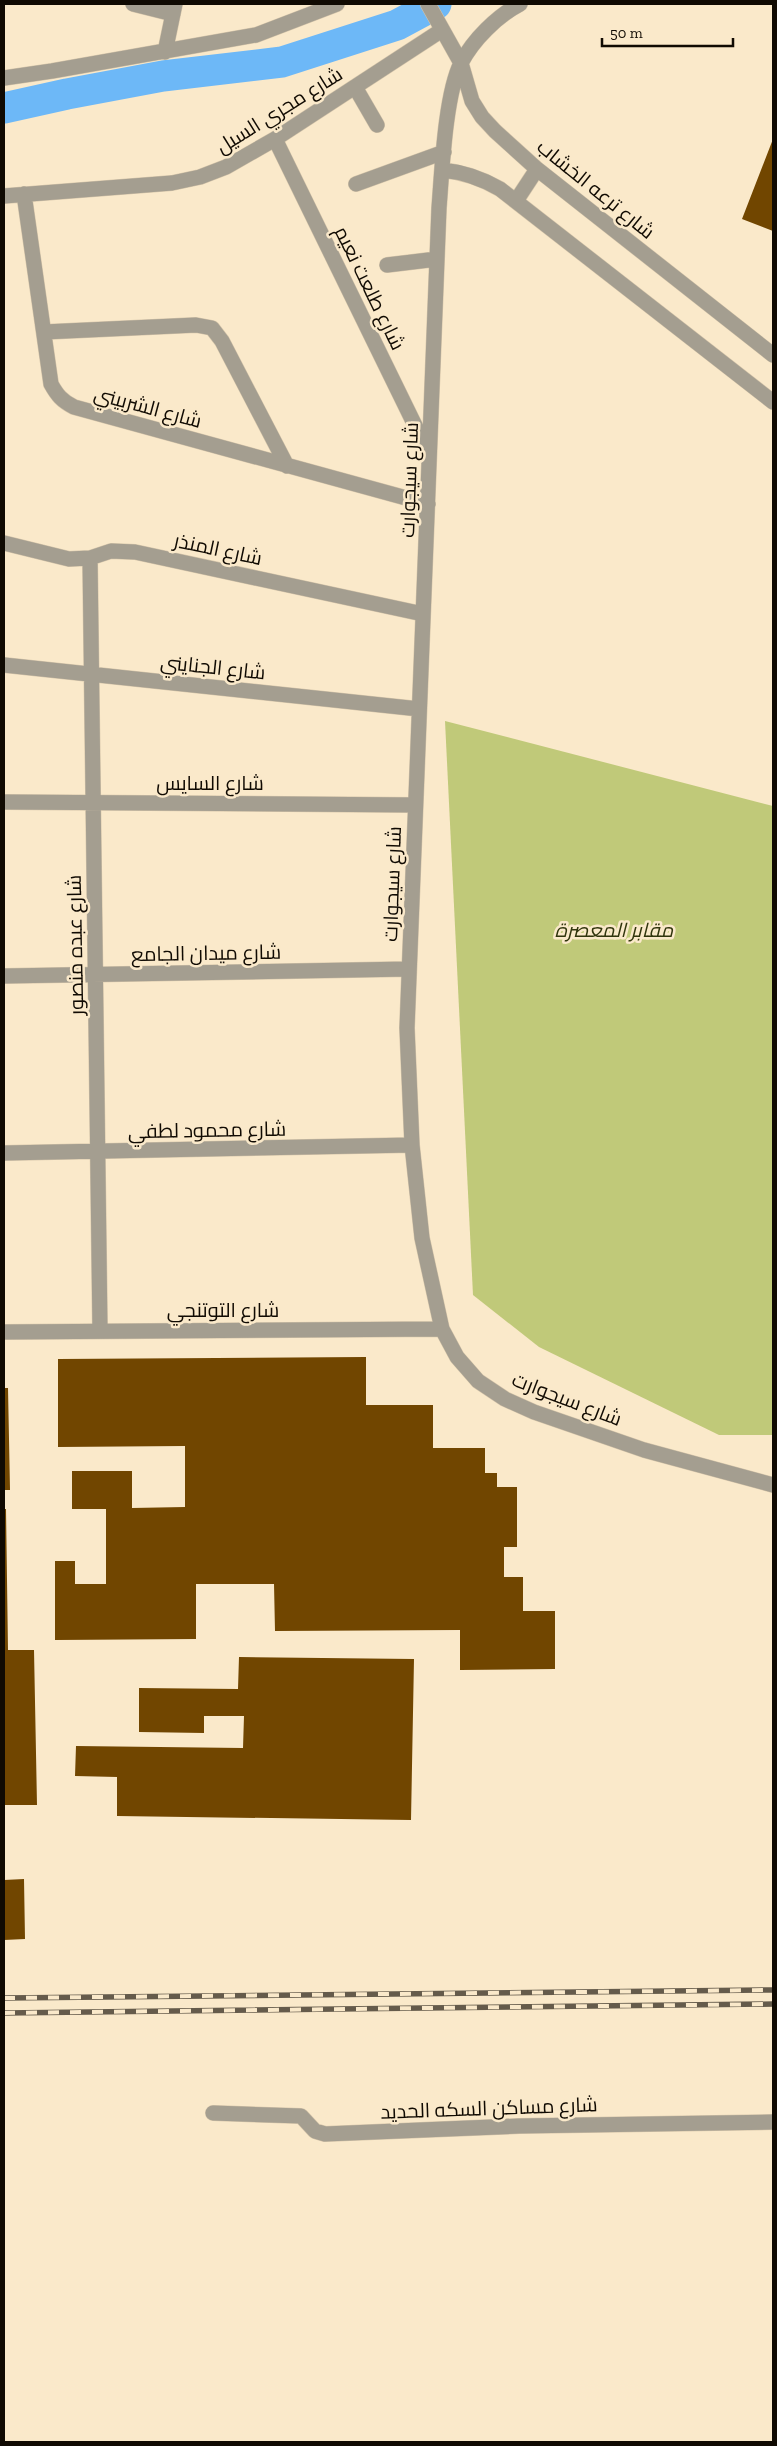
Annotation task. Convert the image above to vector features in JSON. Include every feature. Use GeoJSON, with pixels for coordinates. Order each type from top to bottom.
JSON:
{"type":"FeatureCollection","features":[{"type":"Feature","properties":{"kind":"street"},"geometry":{"type":"LineString","coordinates":[[133,4],[174,9],[165,52]]}},
{"type":"Feature","properties":{"kind":"street"},"geometry":{"type":"LineString","coordinates":[[4,78],[256,35],[338,4]]}},
{"type":"Feature","properties":{"kind":"street","name":"شارع ترعه الخشاب"},"geometry":{"type":"LineString","coordinates":[[428,4],[461,63],[472,101],[482,117],[537,168],[773,355]]}},
{"type":"Feature","properties":{"kind":"street","name":"شارع سيجوارت"},"geometry":{"type":"LineString","coordinates":[[520,4],[491,26],[475,42],[461,63],[450,102],[442,170],[408,969],[408,1087],[422,1238],[442,1329],[457,1357],[478,1380],[505,1399],[534,1412],[644,1450],[773,1484]]}},
{"type":"Feature","properties":{"kind":"street","name":"شارع مجري السيل"},"geometry":{"type":"LineString","coordinates":[[4,196],[172,183],[200,177],[226,167],[275,139],[355,87],[439,25]]}},
{"type":"Feature","properties":{"kind":"street"},"geometry":{"type":"LineString","coordinates":[[355,87],[377,125]]}},
{"type":"Feature","properties":{"kind":"street","name":"شارع طلعت نعيم"},"geometry":{"type":"LineString","coordinates":[[275,139],[430,455]]}},
{"type":"Feature","properties":{"kind":"street"},"geometry":{"type":"LineString","coordinates":[[356,184],[444,152]]}},
{"type":"Feature","properties":{"kind":"street"},"geometry":{"type":"LineString","coordinates":[[516,202],[537,168]]}},
{"type":"Feature","properties":{"kind":"street"},"geometry":{"type":"LineString","coordinates":[[442,170],[462,172],[482,179],[516,202],[773,402]]}},
{"type":"Feature","properties":{"kind":"street","name":"شارع الشربيني"},"geometry":{"type":"LineString","coordinates":[[24,194],[51,384],[56,394],[64,402],[74,407],[428,504]]}},
{"type":"Feature","properties":{"kind":"street"},"geometry":{"type":"LineString","coordinates":[[387,265],[437,259]]}},
{"type":"Feature","properties":{"kind":"street"},"geometry":{"type":"LineString","coordinates":[[44,332],[196,325],[212,328],[222,340],[288,466]]}},
{"type":"Feature","properties":{"kind":"street","name":"شارع المنذر"},"geometry":{"type":"LineString","coordinates":[[4,542],[69,559],[90,558],[111,551],[135,552],[423,614]]}},
{"type":"Feature","properties":{"kind":"street","name":"شارع عبده منصور"},"geometry":{"type":"LineString","coordinates":[[90,558],[100,1331]]}},
{"type":"Feature","properties":{"kind":"street","name":"شارع الجنايني"},"geometry":{"type":"LineString","coordinates":[[4,665],[418,709]]}},
{"type":"Feature","properties":{"kind":"street","name":"شارع السايس"},"geometry":{"type":"LineString","coordinates":[[4,802],[415,804]]}},
{"type":"Feature","properties":{"kind":"street","name":"شارع ميدان الجامع"},"geometry":{"type":"LineString","coordinates":[[4,976],[408,969]]}},
{"type":"Feature","properties":{"kind":"street","name":"شارع محمود لطفي"},"geometry":{"type":"LineString","coordinates":[[4,1153],[412,1145]]}},
{"type":"Feature","properties":{"kind":"street","name":"شارع التوتنجي"},"geometry":{"type":"LineString","coordinates":[[4,1332],[442,1329]]}},
{"type":"Feature","properties":{"kind":"street","name":"شارع مساكن السكه الحديد"},"geometry":{"type":"LineString","coordinates":[[213,2113],[301,2116],[315,2132],[325,2134],[519,2126],[773,2122]]}},
{"type":"Feature","properties":{"kind":"green space","name":"مقابر المعصرة"},"geometry":{"type":"Polygon","coordinates":[[[445,721],[773,806],[773,1435],[719,1435],[539,1347],[473,1295],[445,721]]]}},
{"type":"Feature","properties":{"kind":"building"},"geometry":{"type":"Polygon","coordinates":[[[773,139],[773,231],[742,219],[773,139]]]}},
{"type":"Feature","properties":{"kind":"building"},"geometry":{"type":"Polygon","coordinates":[[[366,1357],[366,1405],[433,1405],[433,1448],[485,1448],[485,1473],[497,1473],[497,1487],[517,1487],[517,1547],[504,1547],[504,1577],[523,1577],[523,1611],[555,1611],[555,1669],[460,1670],[460,1630],[275,1631],[274,1584],[196,1584],[196,1639],[55,1640],[55,1561],[75,1561],[75,1584],[106,1584],[106,1509],[72,1509],[72,1471],[132,1471],[132,1508],[185,1507],[185,1446],[58,1447],[58,1359],[366,1357]]]}},
{"type":"Feature","properties":{"kind":"building"},"geometry":{"type":"Polygon","coordinates":[[[4,1388],[8,1388],[10,1490],[4,1490],[4,1388]]]}},
{"type":"Feature","properties":{"kind":"building"},"geometry":{"type":"Polygon","coordinates":[[[4,1509],[6,1509],[8,1650],[34,1650],[37,1805],[4,1805],[4,1509]]]}},
{"type":"Feature","properties":{"kind":"building"},"geometry":{"type":"Polygon","coordinates":[[[239,1657],[414,1659],[411,1820],[117,1816],[117,1777],[75,1776],[76,1746],[243,1748],[244,1716],[204,1716],[204,1733],[139,1732],[139,1688],[238,1689],[239,1657]]]}},
{"type":"Feature","properties":{"kind":"building"},"geometry":{"type":"Polygon","coordinates":[[[24,1879],[25,1939],[4,1940],[4,1880],[24,1879]]]}},
{"type":"Feature","properties":{"kind":"waterway"},"geometry":{"type":"LineString","coordinates":[[4,108],[163,76],[282,62],[397,25],[436,4]]}},
{"type":"Feature","properties":{"kind":"railway"},"geometry":{"type":"LineString","coordinates":[[4,1998],[773,1990]]}},
{"type":"Feature","properties":{"kind":"railway"},"geometry":{"type":"LineString","coordinates":[[4,2013],[773,2004]]}}]}
